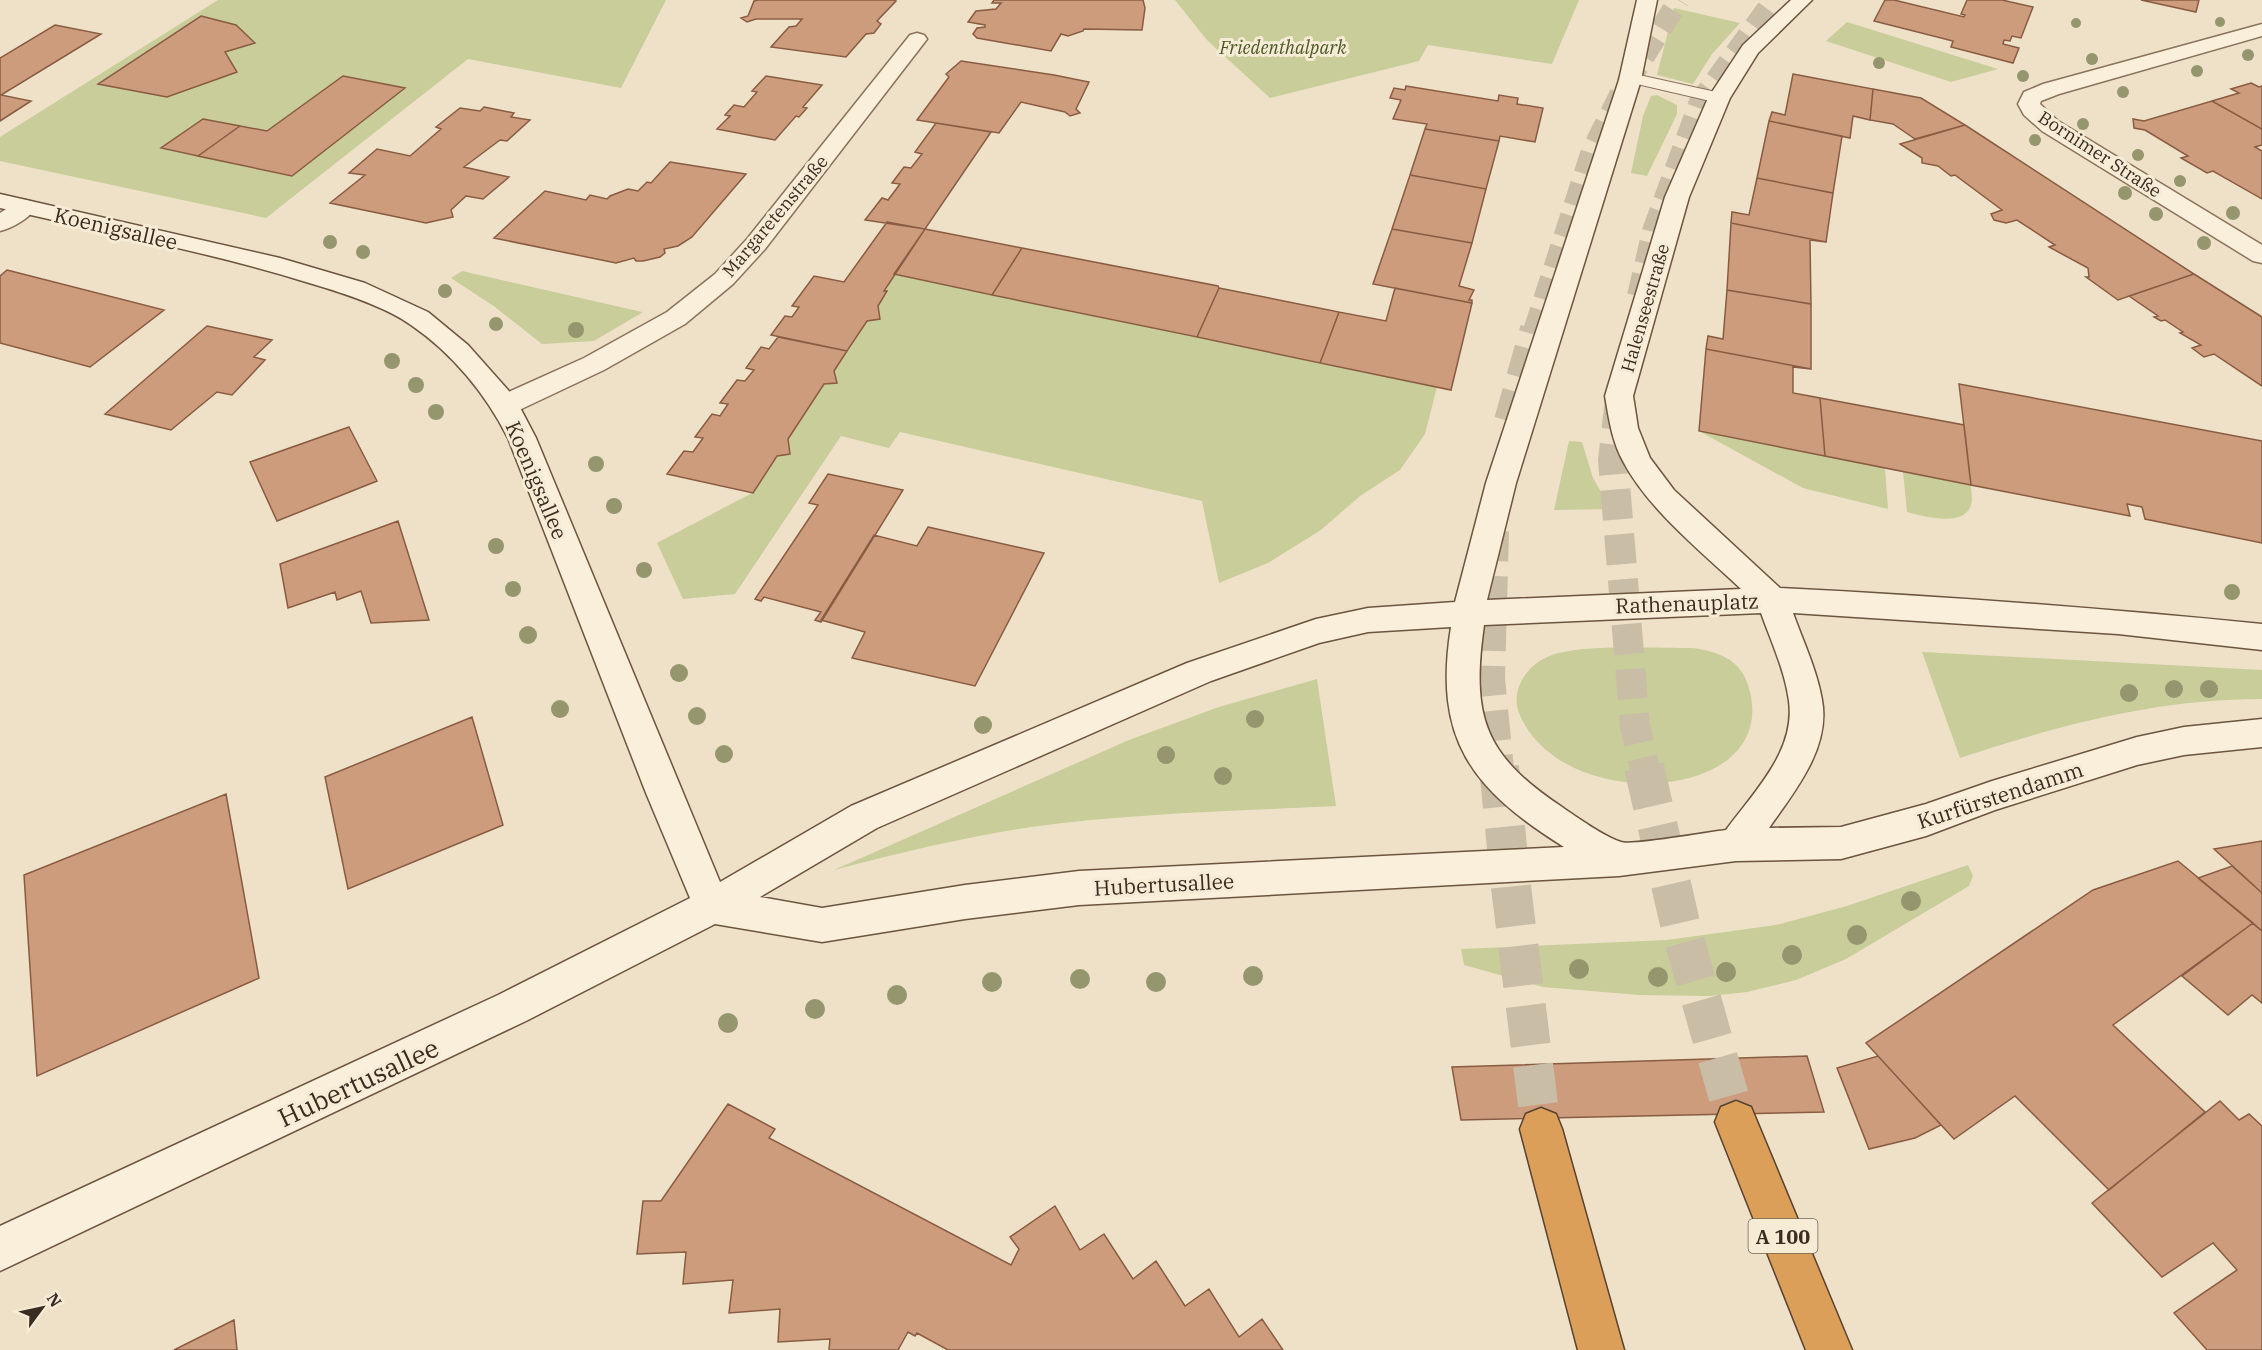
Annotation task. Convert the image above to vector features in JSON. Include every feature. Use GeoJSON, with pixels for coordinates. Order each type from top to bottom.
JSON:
{"type":"FeatureCollection","features":[{"type":"Feature","properties":{"kind":"highway","name":"A 100"},"geometry":{"type":"LineString","coordinates":[[1736,1122],[1829,1350]]}},
{"type":"Feature","properties":{"kind":"highway"},"geometry":{"type":"LineString","coordinates":[[1541,1129],[1601,1350]]}},
{"type":"Feature","properties":{"kind":"main road"},"geometry":{"type":"LineString","coordinates":[[1647,0],[1630,78],[1486,532],[1462,666],[1464,695],[1471,734],[1494,774],[1550,819],[1619,860],[1737,845]]}},
{"type":"Feature","properties":{"kind":"main road","name":"Halenseestraße"},"geometry":{"type":"LineString","coordinates":[[1772,600],[1664,496],[1637,461],[1624,428],[1619,396],[1677,197],[1719,98],[1750,49],[1802,0]]}},
{"type":"Feature","properties":{"kind":"main road","name":"Bornimer Straße"},"geometry":{"type":"LineString","coordinates":[[2262,30],[2051,89],[2032,98],[2030,104],[2032,110],[2050,126],[2262,256]]}},
{"type":"Feature","properties":{"kind":"main road","name":"Margaretenstraße"},"geometry":{"type":"LineString","coordinates":[[505,405],[594,364],[676,318],[724,279],[756,244],[917,39]]}},
{"type":"Feature","properties":{"kind":"main road"},"geometry":{"type":"LineString","coordinates":[[0,224],[12,204]]}},
{"type":"Feature","properties":{"kind":"main road","name":"Koenigsallee"},"geometry":{"type":"LineString","coordinates":[[12,204],[271,262],[356,289],[419,318],[459,351],[505,405],[522,438],[664,793],[712,906]]}},
{"type":"Feature","properties":{"kind":"main road"},"geometry":{"type":"LineString","coordinates":[[1772,600],[1912,607],[2118,622],[2262,637]]}},
{"type":"Feature","properties":{"kind":"main road","name":"Rathenauplatz"},"geometry":{"type":"LineString","coordinates":[[1470,613],[1772,600],[1799,675],[1806,702],[1805,728],[1797,754],[1781,783],[1737,845]]}},
{"type":"Feature","properties":{"kind":"main road","name":"Hubertusallee"},"geometry":{"type":"LineString","coordinates":[[0,1249],[512,1008],[712,906],[864,817],[1199,672],[1295,637],[1348,623],[1470,613]]}},
{"type":"Feature","properties":{"kind":"main road","name":"Kurfürstendamm"},"geometry":{"type":"LineString","coordinates":[[1737,845],[1841,843],[1926,820],[1992,796],[2137,752],[2184,741],[2262,733]]}},
{"type":"Feature","properties":{"kind":"main road","name":"Hubertusallee"},"geometry":{"type":"LineString","coordinates":[[712,906],[822,925],[965,902],[1079,888],[1619,860]]}},
{"type":"Feature","properties":{"kind":"lane"},"geometry":{"type":"LineString","coordinates":[[1630,78],[1719,98]]}},
{"type":"Feature","properties":{"kind":"green space"},"geometry":{"type":"Polygon","coordinates":[[[218,0],[666,0],[621,88],[468,59],[266,218],[0,161],[0,137],[218,0]]]}},
{"type":"Feature","properties":{"kind":"green space","name":"Friedenthalpark"},"geometry":{"type":"Polygon","coordinates":[[[1175,0],[1579,0],[1552,64],[1428,45],[1419,61],[1270,98],[1207,40],[1175,0]]]}},
{"type":"Feature","properties":{"kind":"green space"},"geometry":{"type":"Polygon","coordinates":[[[1674,8],[1740,23],[1712,54],[1693,84],[1657,75],[1674,8]]]}},
{"type":"Feature","properties":{"kind":"green space"},"geometry":{"type":"Polygon","coordinates":[[[1847,22],[1998,69],[1951,82],[1826,41],[1847,22]]]}},
{"type":"Feature","properties":{"kind":"green space"},"geometry":{"type":"Polygon","coordinates":[[[1657,95],[1677,105],[1677,114],[1647,176],[1631,173],[1643,116],[1651,96],[1657,95]]]}},
{"type":"Feature","properties":{"kind":"green space"},"geometry":{"type":"Polygon","coordinates":[[[462,271],[643,312],[594,341],[542,344],[495,307],[451,278],[462,271]]]}},
{"type":"Feature","properties":{"kind":"green space"},"geometry":{"type":"Polygon","coordinates":[[[894,274],[1437,387],[1425,434],[1400,470],[1360,496],[1321,530],[1268,563],[1219,583],[1202,501],[900,432],[889,448],[841,436],[735,594],[683,599],[657,543],[752,493],[777,456],[790,454],[788,439],[824,384],[837,383],[834,371],[867,321],[879,319],[878,306],[894,274]]]}},
{"type":"Feature","properties":{"kind":"green space"},"geometry":{"type":"Polygon","coordinates":[[[1699,431],[1885,468],[1888,509],[1803,488],[1699,431]]]}},
{"type":"Feature","properties":{"kind":"green space"},"geometry":{"type":"Polygon","coordinates":[[[1569,441],[1582,442],[1593,478],[1611,509],[1554,510],[1569,441]]]}},
{"type":"Feature","properties":{"kind":"green space"},"geometry":{"type":"Polygon","coordinates":[[[1903,472],[1971,485],[1971,505],[1967,512],[1952,518],[1932,518],[1907,512],[1903,472]]]}},
{"type":"Feature","properties":{"kind":"green space"},"geometry":{"type":"Polygon","coordinates":[[[1596,648],[1692,648],[1710,651],[1726,658],[1739,669],[1748,685],[1751,724],[1734,754],[1703,773],[1664,783],[1620,781],[1578,770],[1542,747],[1519,713],[1517,697],[1521,682],[1532,667],[1547,657],[1596,648]]]}},
{"type":"Feature","properties":{"kind":"green space"},"geometry":{"type":"Polygon","coordinates":[[[1922,652],[2262,670],[2262,699],[2184,704],[2109,716],[2034,735],[1960,758],[1922,652]]]}},
{"type":"Feature","properties":{"kind":"green space"},"geometry":{"type":"Polygon","coordinates":[[[1317,679],[1336,806],[1221,811],[1069,822],[932,846],[834,870],[1129,740],[1219,707],[1317,679]]]}},
{"type":"Feature","properties":{"kind":"green space"},"geometry":{"type":"Polygon","coordinates":[[[1968,865],[1973,876],[1969,886],[1846,959],[1796,980],[1747,992],[1710,996],[1639,995],[1543,987],[1464,965],[1461,949],[1667,940],[1776,925],[1847,906],[1968,865]]]}},
{"type":"Feature","properties":{"kind":"building"},"geometry":{"type":"Polygon","coordinates":[[[994,0],[1143,0],[1145,8],[1142,30],[1084,29],[1068,36],[1061,34],[1051,51],[977,38],[973,34],[977,28],[985,27],[985,25],[968,22],[976,11],[996,9],[1001,3],[992,3],[994,0]]]}},
{"type":"Feature","properties":{"kind":"building"},"geometry":{"type":"Polygon","coordinates":[[[1885,0],[1894,0],[1964,17],[1965,15],[1961,14],[1967,0],[2002,0],[2033,7],[2021,38],[2012,36],[2010,41],[2004,40],[2003,44],[2019,48],[2013,63],[1951,47],[1953,41],[1874,21],[1885,0]]]}},
{"type":"Feature","properties":{"kind":"building"},"geometry":{"type":"Polygon","coordinates":[[[2141,0],[2199,0],[2196,12],[2141,0]]]}},
{"type":"Feature","properties":{"kind":"building"},"geometry":{"type":"Polygon","coordinates":[[[754,1],[896,1],[877,21],[881,24],[874,33],[866,34],[846,57],[771,47],[789,27],[796,26],[802,19],[756,19],[747,22],[741,18],[748,16],[754,1]]]}},
{"type":"Feature","properties":{"kind":"building"},"geometry":{"type":"Polygon","coordinates":[[[201,16],[236,25],[255,43],[225,52],[237,72],[167,97],[98,84],[201,16]]]}},
{"type":"Feature","properties":{"kind":"building"},"geometry":{"type":"Polygon","coordinates":[[[55,25],[101,34],[1,95],[31,101],[0,121],[0,58],[55,25]]]}},
{"type":"Feature","properties":{"kind":"building"},"geometry":{"type":"Polygon","coordinates":[[[961,61],[1089,82],[1076,109],[1080,113],[1070,116],[1065,112],[1021,102],[999,133],[917,120],[949,77],[946,74],[961,61]]]}},
{"type":"Feature","properties":{"kind":"building"},"geometry":{"type":"Polygon","coordinates":[[[1793,74],[1873,89],[1870,120],[1853,116],[1850,138],[1769,121],[1772,112],[1785,115],[1793,74]]]}},
{"type":"Feature","properties":{"kind":"building"},"geometry":{"type":"Polygon","coordinates":[[[343,76],[405,88],[292,176],[198,156],[240,126],[267,131],[343,76]]]}},
{"type":"Feature","properties":{"kind":"building"},"geometry":{"type":"Polygon","coordinates":[[[766,76],[822,85],[803,107],[807,108],[799,117],[796,116],[775,140],[717,129],[730,116],[725,115],[734,105],[744,107],[757,92],[752,91],[766,76]]]}},
{"type":"Feature","properties":{"kind":"building"},"geometry":{"type":"Polygon","coordinates":[[[2251,83],[2262,86],[2262,129],[2212,101],[2239,93],[2231,89],[2251,83]]]}},
{"type":"Feature","properties":{"kind":"building"},"geometry":{"type":"Polygon","coordinates":[[[1406,86],[1498,101],[1499,95],[1518,98],[1517,104],[1543,108],[1535,142],[1500,136],[1499,141],[1425,129],[1427,124],[1393,119],[1401,100],[1390,98],[1394,88],[1405,90],[1406,86]]]}},
{"type":"Feature","properties":{"kind":"building"},"geometry":{"type":"Polygon","coordinates":[[[1873,89],[1921,98],[1965,125],[1915,139],[1893,124],[1870,120],[1873,89]]]}},
{"type":"Feature","properties":{"kind":"building"},"geometry":{"type":"Polygon","coordinates":[[[2212,101],[2262,129],[2262,145],[2255,147],[2262,151],[2262,199],[2213,171],[2207,173],[2181,158],[2188,156],[2145,130],[2134,128],[2133,119],[2144,121],[2212,101]]]}},
{"type":"Feature","properties":{"kind":"building"},"geometry":{"type":"Polygon","coordinates":[[[484,107],[514,113],[511,117],[530,120],[507,141],[500,140],[464,167],[509,177],[483,199],[466,196],[451,210],[453,217],[426,223],[330,203],[365,175],[349,173],[377,149],[410,156],[441,129],[436,127],[460,108],[480,111],[484,107]]]}},
{"type":"Feature","properties":{"kind":"building"},"geometry":{"type":"Polygon","coordinates":[[[203,119],[240,126],[198,156],[161,148],[203,119]]]}},
{"type":"Feature","properties":{"kind":"building"},"geometry":{"type":"Polygon","coordinates":[[[1769,121],[1842,136],[1833,193],[1757,178],[1769,121]]]}},
{"type":"Feature","properties":{"kind":"building"},"geometry":{"type":"Polygon","coordinates":[[[936,123],[991,132],[925,229],[865,220],[882,198],[888,200],[900,184],[892,183],[904,167],[911,168],[922,154],[915,152],[936,123]]]}},
{"type":"Feature","properties":{"kind":"building"},"geometry":{"type":"Polygon","coordinates":[[[1965,125],[2194,274],[2118,300],[2086,277],[2089,277],[2088,268],[2049,247],[2055,245],[2017,220],[2006,223],[1994,220],[1991,214],[2002,210],[1955,175],[1951,176],[1938,166],[1922,163],[1922,158],[1900,144],[1965,125]]]}},
{"type":"Feature","properties":{"kind":"building"},"geometry":{"type":"Polygon","coordinates":[[[1425,129],[1499,141],[1486,189],[1410,175],[1425,129]]]}},
{"type":"Feature","properties":{"kind":"building"},"geometry":{"type":"Polygon","coordinates":[[[670,162],[746,174],[692,237],[678,246],[664,249],[665,253],[660,257],[643,261],[636,261],[634,258],[616,263],[494,238],[545,191],[586,200],[590,195],[607,199],[628,189],[638,191],[647,182],[651,183],[670,162]]]}},
{"type":"Feature","properties":{"kind":"building"},"geometry":{"type":"Polygon","coordinates":[[[1410,175],[1486,189],[1472,243],[1392,229],[1410,175]]]}},
{"type":"Feature","properties":{"kind":"building"},"geometry":{"type":"Polygon","coordinates":[[[1757,178],[1833,193],[1826,242],[1731,223],[1732,212],[1749,215],[1757,178]]]}},
{"type":"Feature","properties":{"kind":"building"},"geometry":{"type":"Polygon","coordinates":[[[887,222],[925,229],[884,291],[887,291],[878,306],[880,319],[867,321],[847,351],[771,335],[785,316],[792,317],[799,307],[792,306],[814,276],[844,282],[887,222]]]}},
{"type":"Feature","properties":{"kind":"building"},"geometry":{"type":"Polygon","coordinates":[[[1731,223],[1826,242],[1810,240],[1811,304],[1727,290],[1731,223]]]}},
{"type":"Feature","properties":{"kind":"building"},"geometry":{"type":"Polygon","coordinates":[[[925,229],[1022,248],[992,295],[894,274],[925,229]]]}},
{"type":"Feature","properties":{"kind":"building"},"geometry":{"type":"Polygon","coordinates":[[[1392,229],[1472,243],[1459,286],[1474,290],[1469,300],[1472,300],[1472,303],[1373,284],[1392,229]]]}},
{"type":"Feature","properties":{"kind":"building"},"geometry":{"type":"Polygon","coordinates":[[[1022,248],[1219,288],[1197,337],[992,295],[1022,248]]]}},
{"type":"Feature","properties":{"kind":"building"},"geometry":{"type":"Polygon","coordinates":[[[7,270],[164,310],[90,367],[0,343],[0,276],[7,270]]]}},
{"type":"Feature","properties":{"kind":"building"},"geometry":{"type":"Polygon","coordinates":[[[2194,274],[2262,317],[2262,386],[2214,354],[2204,357],[2192,348],[2201,345],[2180,333],[2183,332],[2165,320],[2161,321],[2154,317],[2158,316],[2129,296],[2194,274]]]}},
{"type":"Feature","properties":{"kind":"building"},"geometry":{"type":"Polygon","coordinates":[[[1219,288],[1339,312],[1320,363],[1197,337],[1219,288]]]}},
{"type":"Feature","properties":{"kind":"building"},"geometry":{"type":"Polygon","coordinates":[[[1395,288],[1472,303],[1451,390],[1320,363],[1339,312],[1386,321],[1395,288]]]}},
{"type":"Feature","properties":{"kind":"building"},"geometry":{"type":"Polygon","coordinates":[[[1727,290],[1811,304],[1811,369],[1706,349],[1708,336],[1723,339],[1727,290]]]}},
{"type":"Feature","properties":{"kind":"building"},"geometry":{"type":"Polygon","coordinates":[[[207,326],[272,340],[254,357],[265,360],[232,395],[217,392],[171,430],[105,414],[207,326]]]}},
{"type":"Feature","properties":{"kind":"building"},"geometry":{"type":"Polygon","coordinates":[[[778,337],[847,351],[834,371],[837,383],[824,384],[788,439],[790,454],[777,456],[753,493],[667,474],[684,451],[693,452],[703,438],[695,437],[712,414],[720,416],[728,404],[720,403],[737,380],[745,381],[754,370],[746,368],[761,347],[769,349],[778,337]]]}},
{"type":"Feature","properties":{"kind":"building"},"geometry":{"type":"Polygon","coordinates":[[[1706,349],[1811,369],[1793,367],[1793,393],[1820,398],[1825,456],[1699,431],[1706,349]]]}},
{"type":"Feature","properties":{"kind":"building"},"geometry":{"type":"Polygon","coordinates":[[[1959,384],[2262,441],[2262,543],[2145,519],[2142,507],[2127,504],[2130,516],[1971,485],[1959,384]]]}},
{"type":"Feature","properties":{"kind":"building"},"geometry":{"type":"Polygon","coordinates":[[[1820,398],[1964,425],[1971,485],[1825,456],[1820,398]]]}},
{"type":"Feature","properties":{"kind":"building"},"geometry":{"type":"Polygon","coordinates":[[[349,427],[377,481],[277,521],[250,462],[349,427]]]}},
{"type":"Feature","properties":{"kind":"building"},"geometry":{"type":"Polygon","coordinates":[[[828,474],[903,490],[821,622],[815,620],[821,612],[764,597],[761,601],[755,599],[818,505],[809,503],[828,474]]]}},
{"type":"Feature","properties":{"kind":"building"},"geometry":{"type":"Polygon","coordinates":[[[398,521],[429,620],[371,623],[361,591],[337,600],[335,592],[288,608],[280,564],[398,521]]]}},
{"type":"Feature","properties":{"kind":"building"},"geometry":{"type":"Polygon","coordinates":[[[928,527],[1044,553],[975,686],[852,658],[865,632],[821,620],[874,535],[917,546],[928,527]]]}},
{"type":"Feature","properties":{"kind":"building"},"geometry":{"type":"Polygon","coordinates":[[[472,717],[503,825],[348,889],[325,777],[472,717]]]}},
{"type":"Feature","properties":{"kind":"building"},"geometry":{"type":"Polygon","coordinates":[[[226,794],[259,978],[37,1076],[24,875],[226,794]]]}},
{"type":"Feature","properties":{"kind":"building"},"geometry":{"type":"Polygon","coordinates":[[[2262,841],[2262,893],[2214,849],[2262,841]]]}},
{"type":"Feature","properties":{"kind":"building"},"geometry":{"type":"Polygon","coordinates":[[[2178,861],[2253,923],[2113,1025],[2205,1112],[2109,1190],[2015,1096],[1954,1139],[1866,1043],[2093,890],[2178,861]]]}},
{"type":"Feature","properties":{"kind":"building"},"geometry":{"type":"Polygon","coordinates":[[[2232,866],[2262,893],[2262,931],[2198,878],[2232,866]]]}},
{"type":"Feature","properties":{"kind":"building"},"geometry":{"type":"Polygon","coordinates":[[[2253,923],[2262,931],[2262,1003],[2252,995],[2228,1015],[2182,976],[2253,923]]]}},
{"type":"Feature","properties":{"kind":"building"},"geometry":{"type":"Polygon","coordinates":[[[1807,1056],[1824,1112],[1461,1120],[1452,1067],[1807,1056]]]}},
{"type":"Feature","properties":{"kind":"building"},"geometry":{"type":"Polygon","coordinates":[[[1878,1056],[1941,1125],[1915,1138],[1869,1149],[1837,1068],[1878,1056]]]}},
{"type":"Feature","properties":{"kind":"building"},"geometry":{"type":"Polygon","coordinates":[[[2220,1101],[2239,1120],[2249,1114],[2262,1126],[2262,1350],[2207,1350],[2174,1313],[2237,1270],[2213,1243],[2162,1277],[2092,1203],[2220,1101]]]}},
{"type":"Feature","properties":{"kind":"building"},"geometry":{"type":"Polygon","coordinates":[[[728,1104],[775,1129],[769,1138],[1011,1265],[1019,1249],[1010,1237],[1055,1206],[1080,1250],[1104,1234],[1133,1279],[1156,1261],[1185,1306],[1209,1289],[1239,1337],[1262,1319],[1283,1350],[948,1350],[917,1333],[915,1336],[908,1332],[898,1350],[829,1350],[830,1339],[778,1342],[780,1309],[729,1313],[733,1280],[683,1284],[686,1252],[637,1254],[643,1201],[661,1201],[728,1104]]]}},
{"type":"Feature","properties":{"kind":"building"},"geometry":{"type":"Polygon","coordinates":[[[234,1320],[237,1350],[174,1350],[234,1320]]]}},
{"type":"Feature","properties":{"kind":"tunnel"},"geometry":{"type":"LineString","coordinates":[[1534,331],[1592,151],[1621,93],[1679,0]]}},
{"type":"Feature","properties":{"kind":"tunnel"},"geometry":{"type":"LineString","coordinates":[[1638,296],[1653,231],[1700,102],[1774,0]]}},
{"type":"Feature","properties":{"kind":"tunnel"},"geometry":{"type":"LineString","coordinates":[[1509,421],[1535,329]]}},
{"type":"Feature","properties":{"kind":"tunnel"},"geometry":{"type":"LineString","coordinates":[[1620,400],[1613,460],[1635,726],[1645,769]]}},
{"type":"Feature","properties":{"kind":"tunnel"},"geometry":{"type":"LineString","coordinates":[[1494,531],[1490,679],[1499,769]]}},
{"type":"Feature","properties":{"kind":"tunnel"},"geometry":{"type":"LineString","coordinates":[[1499,767],[1511,887],[1541,1129]]}},
{"type":"Feature","properties":{"kind":"tunnel"},"geometry":{"type":"LineString","coordinates":[[1644,767],[1682,932],[1736,1122]]}}]}
